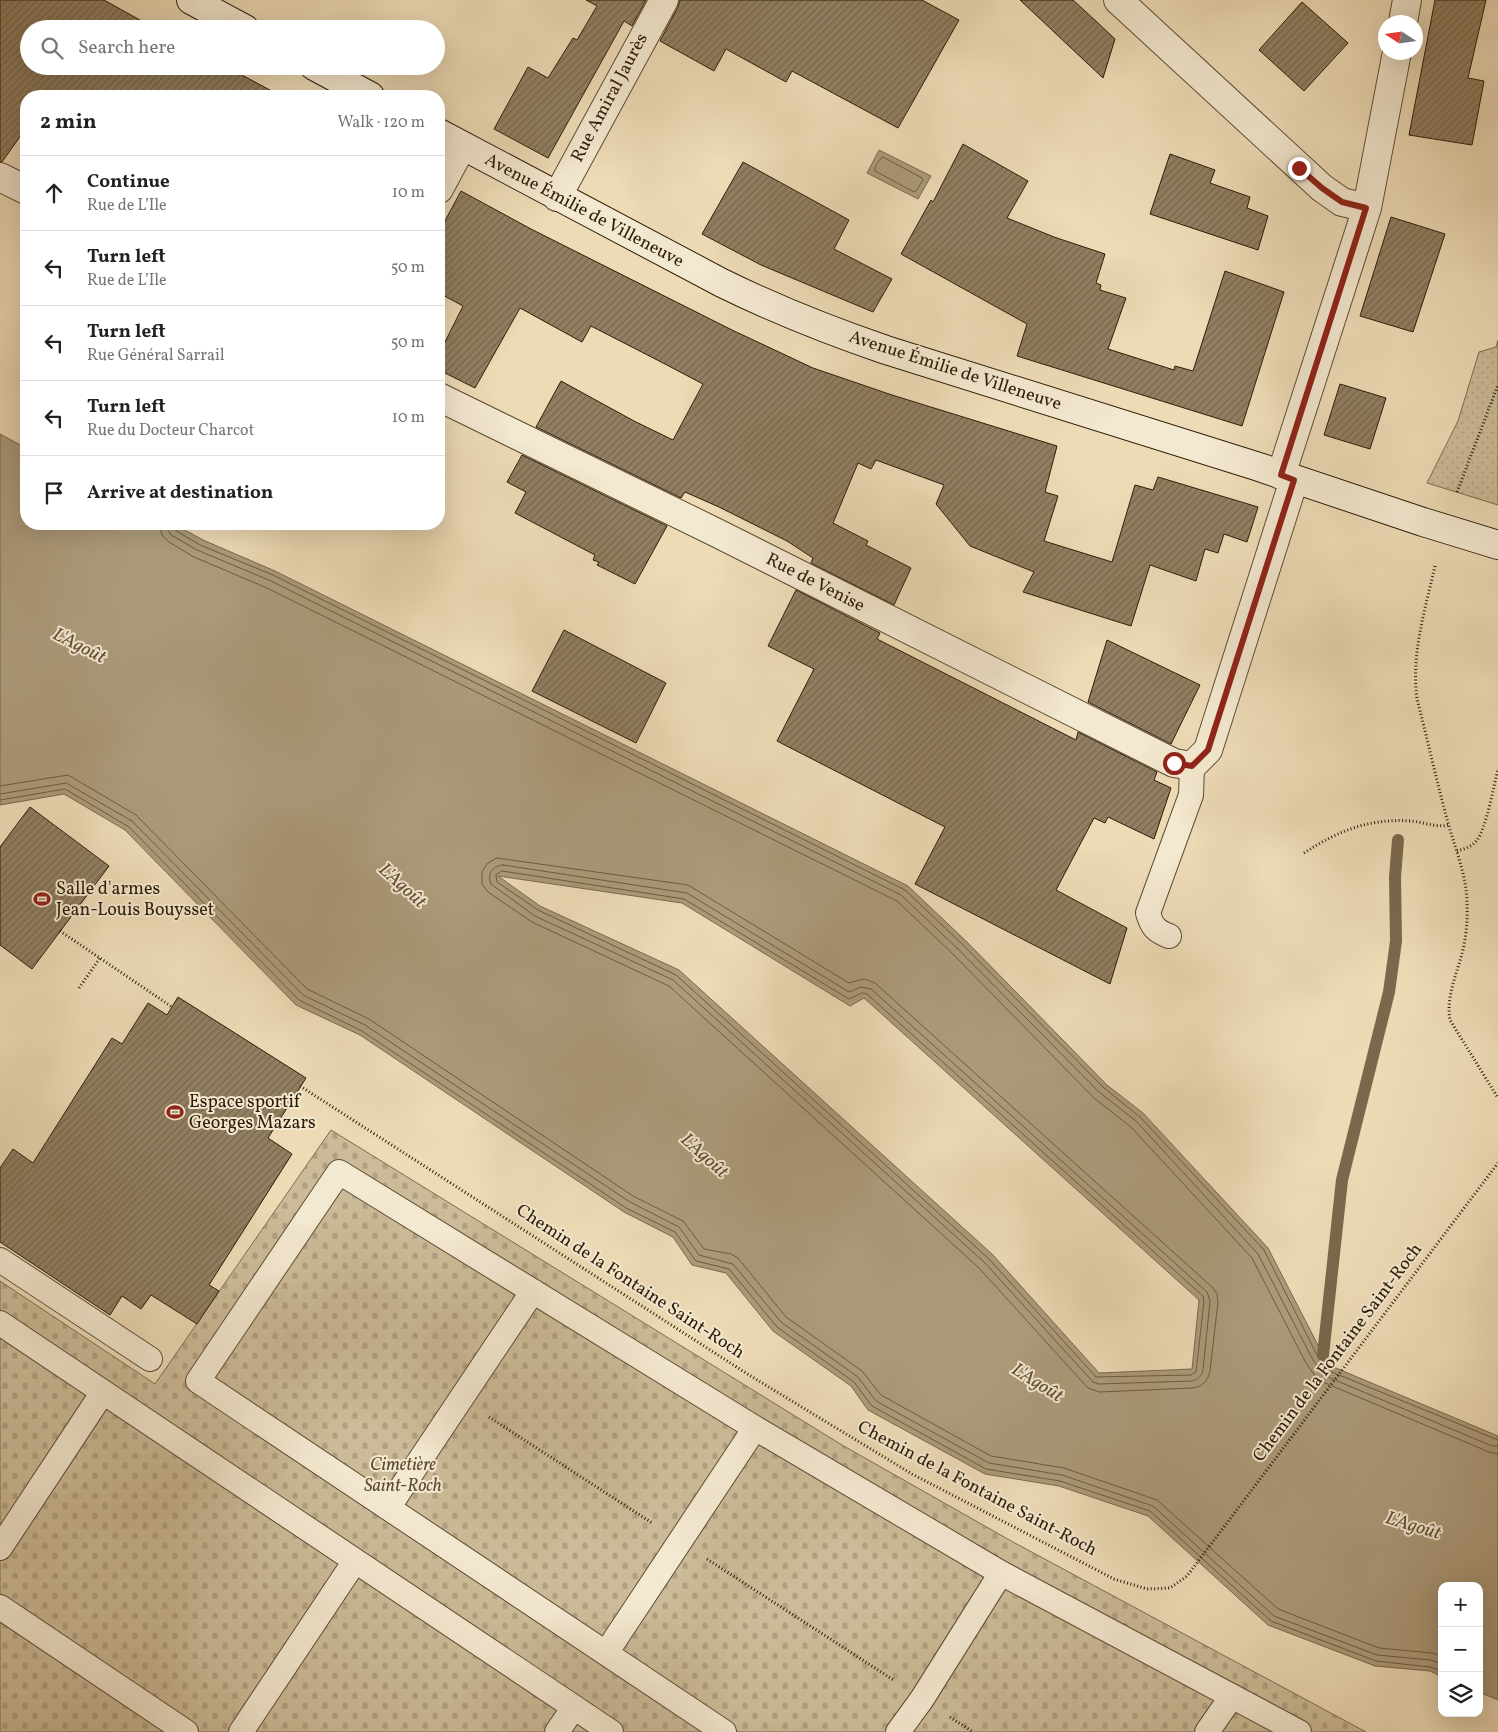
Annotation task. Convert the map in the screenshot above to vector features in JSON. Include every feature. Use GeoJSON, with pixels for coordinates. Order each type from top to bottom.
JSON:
{"type":"FeatureCollection","features":[{"type":"Feature","properties":{"kind":"street"},"geometry":{"type":"LineString","coordinates":[[192,0],[229,20]]}},
{"type":"Feature","properties":{"kind":"street","name":"Rue Amiral Jaurès"},"geometry":{"type":"LineString","coordinates":[[557,197],[664,0]]}},
{"type":"Feature","properties":{"kind":"street"},"geometry":{"type":"LineString","coordinates":[[1118,0],[1322,188],[1342,202],[1366,208]]}},
{"type":"Feature","properties":{"kind":"street"},"geometry":{"type":"LineString","coordinates":[[1404,15],[1407,0]]}},
{"type":"Feature","properties":{"kind":"street"},"geometry":{"type":"LineString","coordinates":[[1192,766],[1208,750],[1366,208],[1395,60]]}},
{"type":"Feature","properties":{"kind":"street"},"geometry":{"type":"LineString","coordinates":[[331,75],[359,90]]}},
{"type":"Feature","properties":{"kind":"street"},"geometry":{"type":"LineString","coordinates":[[445,162],[450,140]]}},
{"type":"Feature","properties":{"kind":"street","name":"Avenue Émilie de Villeneuve"},"geometry":{"type":"LineString","coordinates":[[450,140],[722,283],[796,317],[839,334],[1498,545]]}},
{"type":"Feature","properties":{"kind":"street"},"geometry":{"type":"LineString","coordinates":[[0,177],[20,187]]}},
{"type":"Feature","properties":{"kind":"street","name":"Rue de Venise"},"geometry":{"type":"LineString","coordinates":[[445,400],[715,532],[1174,763],[1192,766]]}},
{"type":"Feature","properties":{"kind":"lane"},"geometry":{"type":"LineString","coordinates":[[1169,936],[1158,932],[1151,924],[1148,913],[1191,795],[1192,766]]}},
{"type":"Feature","properties":{"kind":"lane"},"geometry":{"type":"LineString","coordinates":[[724,1732],[198,1380],[339,1172],[754,1428],[1001,1573],[1299,1732]]}},
{"type":"Feature","properties":{"kind":"lane"},"geometry":{"type":"LineString","coordinates":[[0,1260],[150,1359]]}},
{"type":"Feature","properties":{"kind":"lane"},"geometry":{"type":"LineString","coordinates":[[388,1508],[533,1292]]}},
{"type":"Feature","properties":{"kind":"lane"},"geometry":{"type":"LineString","coordinates":[[0,1324],[611,1732]]}},
{"type":"Feature","properties":{"kind":"lane"},"geometry":{"type":"LineString","coordinates":[[0,1548],[103,1392]]}},
{"type":"Feature","properties":{"kind":"lane"},"geometry":{"type":"LineString","coordinates":[[606,1653],[754,1428]]}},
{"type":"Feature","properties":{"kind":"lane"},"geometry":{"type":"LineString","coordinates":[[241,1732],[355,1561]]}},
{"type":"Feature","properties":{"kind":"lane"},"geometry":{"type":"LineString","coordinates":[[898,1732],[922,1699],[1001,1573]]}},
{"type":"Feature","properties":{"kind":"lane"},"geometry":{"type":"LineString","coordinates":[[0,1607],[186,1732]]}},
{"type":"Feature","properties":{"kind":"lane"},"geometry":{"type":"LineString","coordinates":[[1207,1732],[1232,1696]]}},
{"type":"Feature","properties":{"kind":"lane"},"geometry":{"type":"LineString","coordinates":[[557,1732],[574,1707]]}},
{"type":"Feature","properties":{"kind":"path"},"geometry":{"type":"LineString","coordinates":[[1457,492],[1498,385]]}},
{"type":"Feature","properties":{"kind":"path"},"geometry":{"type":"LineString","coordinates":[[1435,566],[1415,661],[1414,680],[1417,699],[1457,851],[1466,894],[1467,920],[1462,951],[1448,1008],[1450,1020],[1498,1098]]}},
{"type":"Feature","properties":{"kind":"path"},"geometry":{"type":"LineString","coordinates":[[1457,851],[1468,848],[1477,841],[1482,830],[1498,769]]}},
{"type":"Feature","properties":{"kind":"path"},"geometry":{"type":"LineString","coordinates":[[1304,853],[1349,828],[1375,823],[1410,821],[1439,827],[1449,825]]}},
{"type":"Feature","properties":{"kind":"path"},"geometry":{"type":"LineString","coordinates":[[60,931],[172,1007]]}},
{"type":"Feature","properties":{"kind":"path"},"geometry":{"type":"LineString","coordinates":[[79,988],[100,958]]}},
{"type":"Feature","properties":{"kind":"path","name":"Chemin de la Fontaine Saint-Roch"},"geometry":{"type":"LineString","coordinates":[[300,1086],[750,1375],[912,1474],[1114,1579],[1147,1589],[1170,1588],[1187,1576],[1498,1163]]}},
{"type":"Feature","properties":{"kind":"path"},"geometry":{"type":"LineString","coordinates":[[461,1399],[973,1732]]}},
{"type":"Feature","properties":{"kind":"green space"},"geometry":{"type":"Polygon","coordinates":[[[1498,340],[1498,505],[1427,483],[1458,421],[1479,352],[1496,347],[1498,340]]]}},
{"type":"Feature","properties":{"kind":"green space","name":"Cimetière Saint-Roch"},"geometry":{"type":"Polygon","coordinates":[[[331,1130],[842,1445],[1013,1542],[1366,1732],[0,1732],[0,1281],[155,1384],[331,1130]]]}},
{"type":"Feature","properties":{"kind":"water"},"geometry":{"type":"Polygon","coordinates":[[[879,150],[931,176],[918,199],[867,173],[879,150]]]}},
{"type":"Feature","properties":{"kind":"water","name":"L'Agoût"},"geometry":{"type":"Polygon","coordinates":[[[0,434],[20,445],[20,530],[185,530],[203,540],[275,571],[908,886],[966,941],[1107,1085],[1143,1113],[1268,1248],[1323,1355],[1331,1366],[1498,1436],[1498,1700],[1483,1694],[1483,1582],[1438,1582],[1438,1675],[1430,1671],[1375,1666],[1268,1625],[1148,1516],[1059,1486],[985,1474],[868,1410],[851,1386],[773,1331],[726,1273],[692,1265],[673,1237],[624,1212],[360,1035],[296,1005],[125,830],[64,794],[0,805],[0,434]],[[498,876],[540,906],[679,970],[993,1255],[1099,1373],[1192,1369],[1199,1300],[864,998],[850,1006],[682,903],[498,876]]]}},
{"type":"Feature","properties":{"kind":"building"},"geometry":{"type":"Polygon","coordinates":[[[0,0],[104,0],[140,20],[20,20],[20,75],[242,75],[270,90],[20,90],[20,136],[2,162],[0,162],[0,0]]]}},
{"type":"Feature","properties":{"kind":"building"},"geometry":{"type":"Polygon","coordinates":[[[586,0],[646,0],[632,26],[624,21],[548,158],[494,129],[528,67],[548,78],[573,38],[577,40],[597,6],[586,0]]]}},
{"type":"Feature","properties":{"kind":"building"},"geometry":{"type":"Polygon","coordinates":[[[680,0],[922,0],[959,20],[898,128],[792,71],[786,82],[726,49],[714,71],[660,41],[680,0]]]}},
{"type":"Feature","properties":{"kind":"building"},"geometry":{"type":"Polygon","coordinates":[[[1020,0],[1073,0],[1097,22],[1115,39],[1103,78],[1020,0]]]}},
{"type":"Feature","properties":{"kind":"building"},"geometry":{"type":"Polygon","coordinates":[[[1435,0],[1486,0],[1468,78],[1484,81],[1472,145],[1409,135],[1435,0]]]}},
{"type":"Feature","properties":{"kind":"building"},"geometry":{"type":"Polygon","coordinates":[[[1302,2],[1348,43],[1304,91],[1259,50],[1302,2]]]}},
{"type":"Feature","properties":{"kind":"building"},"geometry":{"type":"Polygon","coordinates":[[[963,144],[1028,181],[1007,218],[1054,237],[1105,254],[1096,283],[1101,285],[1100,290],[1126,298],[1108,349],[1174,370],[1175,366],[1193,371],[1225,271],[1284,292],[1242,426],[1017,356],[1027,324],[901,254],[931,200],[933,202],[963,144]]]}},
{"type":"Feature","properties":{"kind":"building"},"geometry":{"type":"Polygon","coordinates":[[[1170,154],[1215,170],[1210,183],[1250,197],[1247,208],[1268,216],[1258,250],[1150,214],[1170,154]]]}},
{"type":"Feature","properties":{"kind":"building"},"geometry":{"type":"Polygon","coordinates":[[[743,162],[849,220],[834,249],[892,279],[873,312],[761,265],[702,234],[743,162]]]}},
{"type":"Feature","properties":{"kind":"building"},"geometry":{"type":"Polygon","coordinates":[[[461,191],[531,229],[732,330],[813,368],[892,395],[1057,446],[1045,492],[1058,496],[1044,541],[1112,562],[1135,485],[1153,490],[1158,477],[1258,507],[1247,542],[1224,534],[1218,553],[1205,549],[1196,581],[1150,565],[1131,626],[1023,592],[1034,572],[970,546],[936,504],[944,485],[876,460],[871,469],[858,463],[833,523],[868,541],[866,545],[911,568],[894,605],[811,563],[813,558],[787,541],[719,507],[685,492],[681,498],[536,427],[561,381],[673,440],[703,384],[665,364],[591,326],[582,342],[520,308],[475,388],[445,373],[445,342],[463,306],[445,296],[445,221],[461,191]]]}},
{"type":"Feature","properties":{"kind":"building"},"geometry":{"type":"Polygon","coordinates":[[[1391,217],[1445,234],[1413,332],[1360,316],[1391,217]]]}},
{"type":"Feature","properties":{"kind":"building"},"geometry":{"type":"Polygon","coordinates":[[[1340,384],[1386,398],[1370,449],[1324,435],[1340,384]]]}},
{"type":"Feature","properties":{"kind":"building"},"geometry":{"type":"Polygon","coordinates":[[[522,455],[667,526],[635,584],[597,565],[599,562],[593,560],[595,555],[515,513],[526,492],[507,482],[522,455]]]}},
{"type":"Feature","properties":{"kind":"building"},"geometry":{"type":"Polygon","coordinates":[[[796,590],[880,633],[877,639],[1076,740],[1078,732],[1157,772],[1154,780],[1171,788],[1154,839],[1108,817],[1105,823],[1094,818],[1056,890],[1127,928],[1110,984],[915,884],[945,827],[777,741],[814,669],[768,646],[796,590]]]}},
{"type":"Feature","properties":{"kind":"building"},"geometry":{"type":"Polygon","coordinates":[[[564,630],[666,683],[636,743],[532,691],[564,630]]]}},
{"type":"Feature","properties":{"kind":"building"},"geometry":{"type":"Polygon","coordinates":[[[1107,640],[1200,685],[1171,744],[1088,702],[1107,640]]]}},
{"type":"Feature","properties":{"kind":"building","name":"Salle d'armes Jean-Louis Bouysset"},"geometry":{"type":"Polygon","coordinates":[[[30,807],[109,866],[32,969],[0,945],[0,847],[30,807]]]}},
{"type":"Feature","properties":{"kind":"building","name":"Espace sportif Georges Mazars"},"geometry":{"type":"Polygon","coordinates":[[[178,997],[306,1078],[268,1138],[292,1154],[209,1285],[219,1291],[197,1324],[151,1295],[141,1309],[122,1296],[110,1315],[0,1242],[0,1168],[13,1149],[33,1163],[112,1038],[122,1044],[148,1003],[167,1015],[178,997]]]}},
{"type":"Feature","properties":{"kind":"waterway"},"geometry":{"type":"LineString","coordinates":[[1323,1355],[1342,1180],[1389,992],[1396,941],[1395,877],[1398,840]]}},
{"type":"Feature","properties":{"kind":"place","name":"Salle d'armes Jean-Louis Bouysset"},"geometry":{"type":"Point","coordinates":[42,899]}},
{"type":"Feature","properties":{"kind":"place","name":"Espace sportif Georges Mazars"},"geometry":{"type":"Point","coordinates":[175,1112]}},
{"type":"Feature","properties":{"kind":"route"},"geometry":{"type":"LineString","coordinates":[[1174,763],[1192,766],[1208,750],[1294,480],[1281,475],[1366,208],[1342,202],[1299,168]]}}]}
